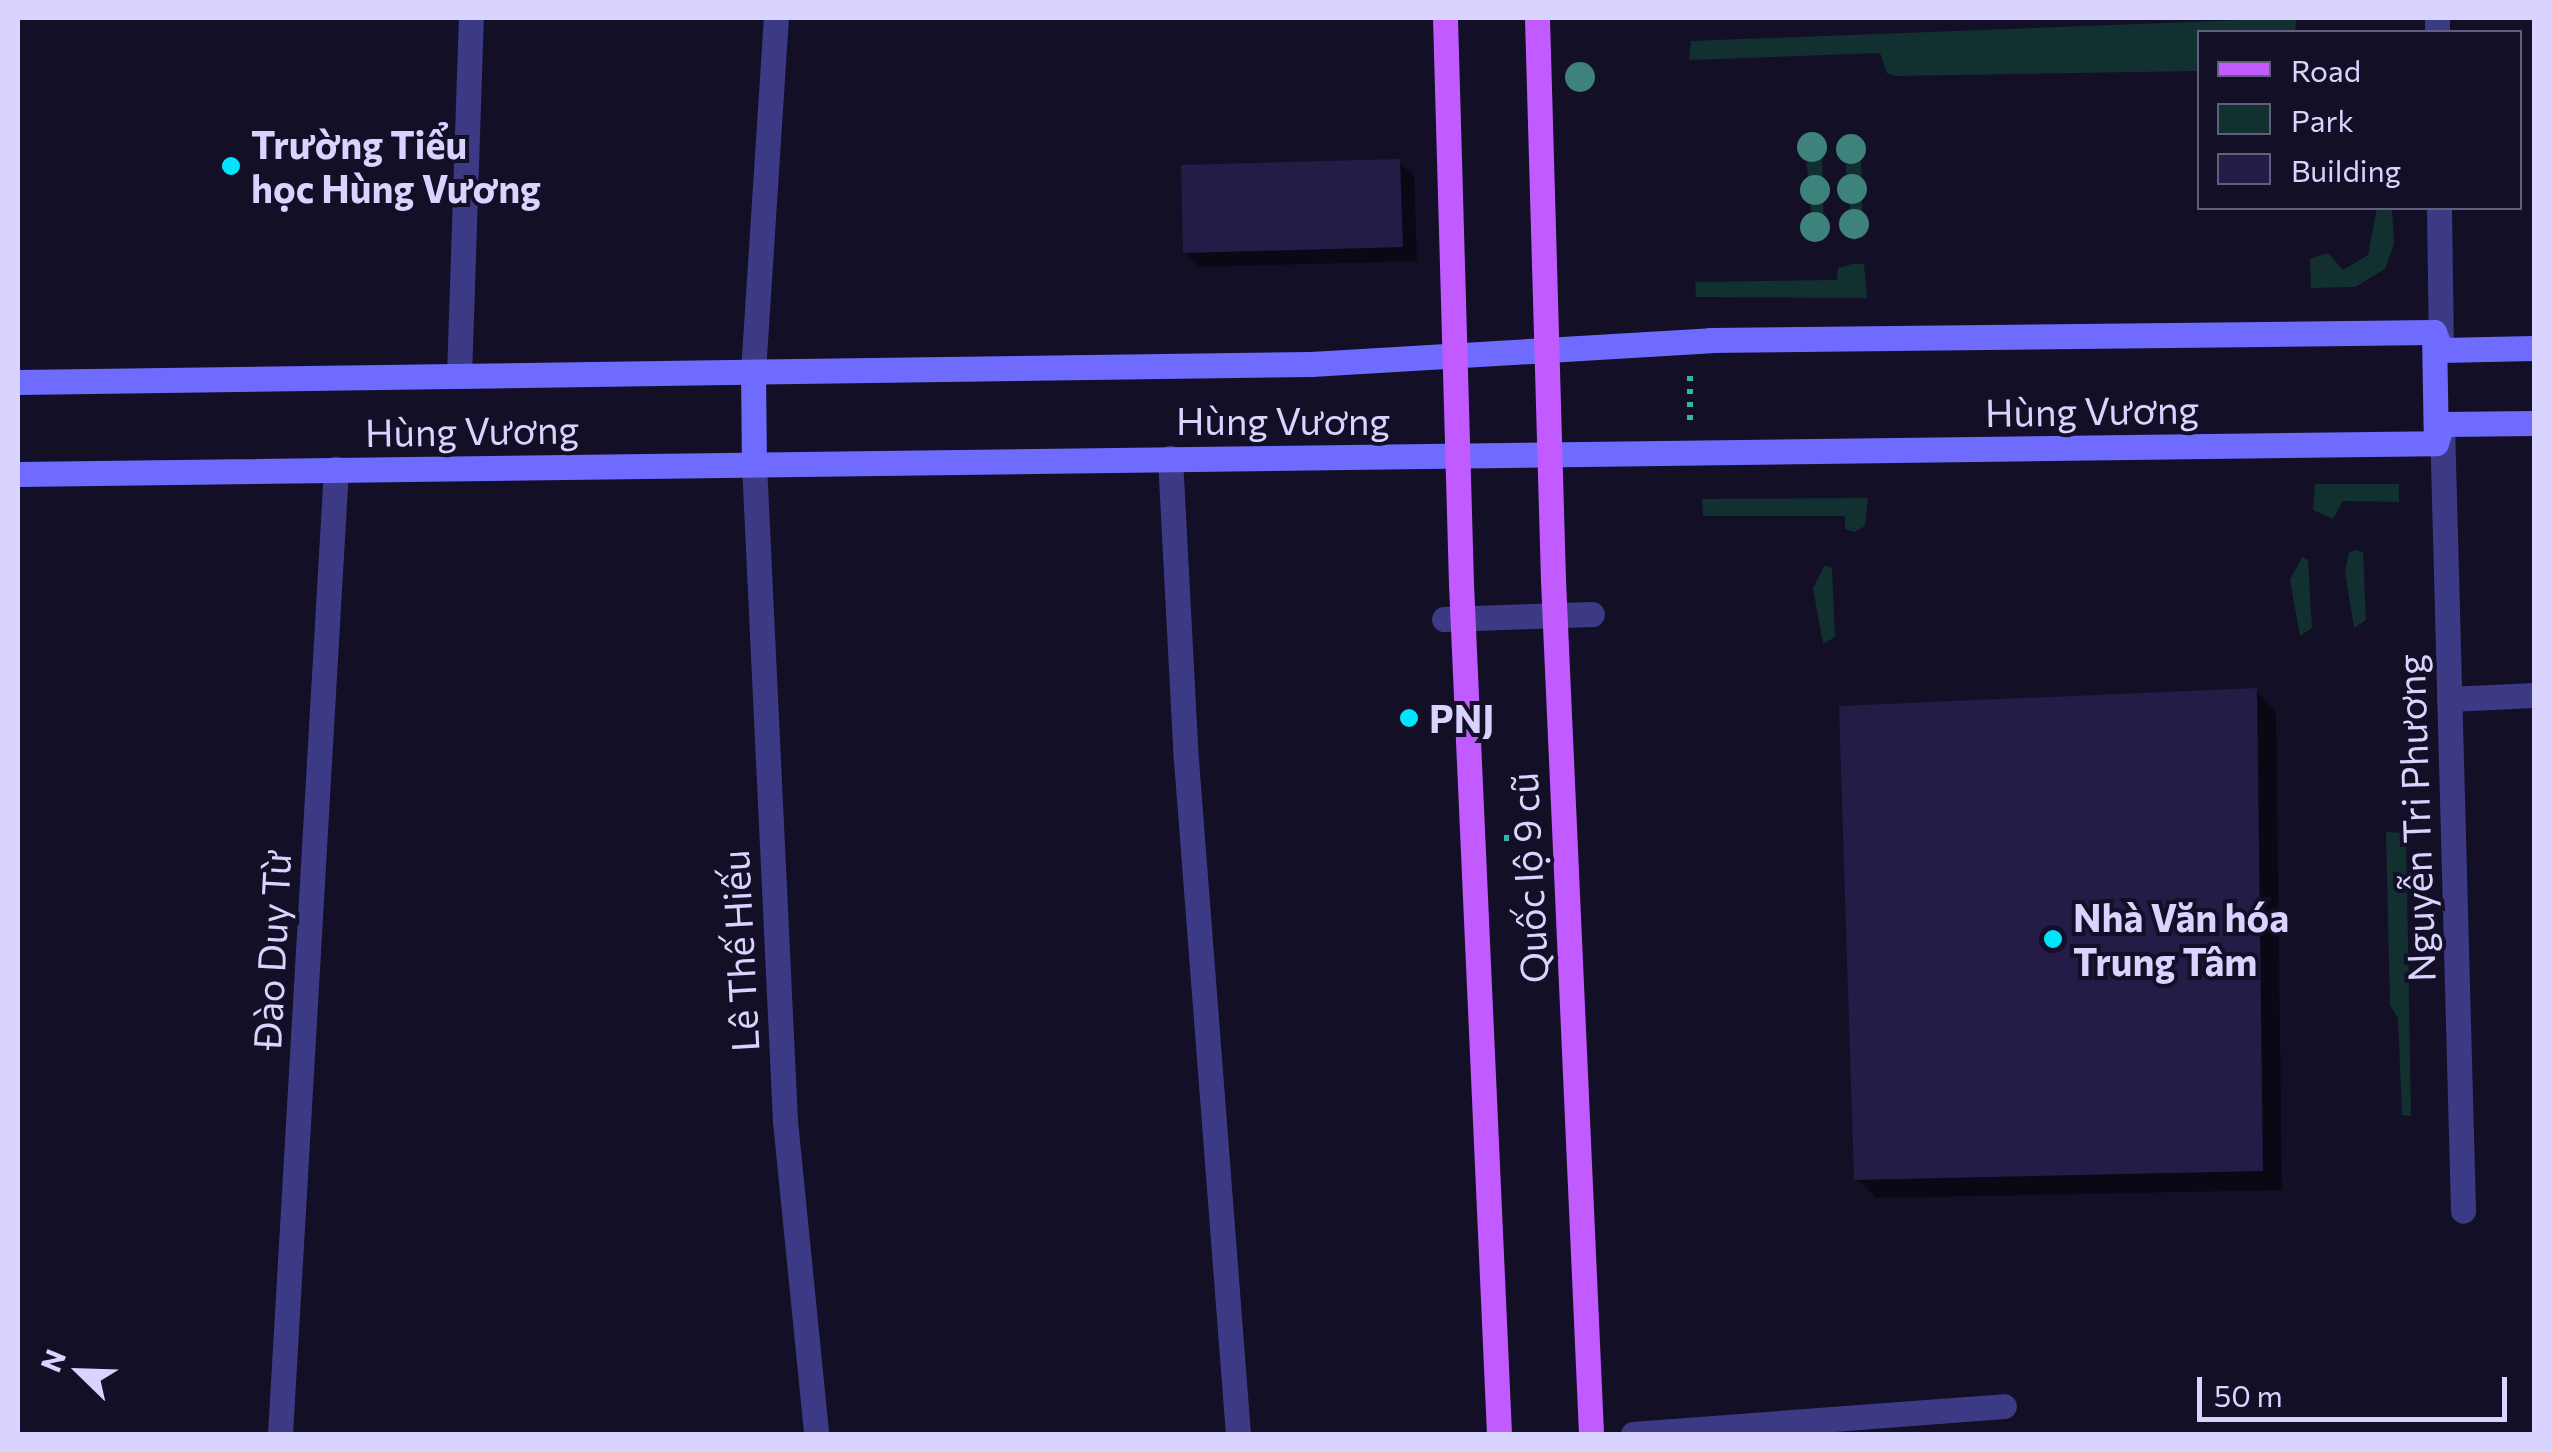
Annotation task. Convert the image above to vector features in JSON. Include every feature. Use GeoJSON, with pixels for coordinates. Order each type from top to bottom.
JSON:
{"type":"FeatureCollection","features":[{"type":"Feature","properties":{"kind":"main road","name":"Quốc lộ 9 cũ"},"geometry":{"type":"LineString","coordinates":[[1445,18],[1458,458],[1454,619],[1472,838],[1499,1434]]}},
{"type":"Feature","properties":{"kind":"main road","name":"Quốc lộ 9 cũ"},"geometry":{"type":"LineString","coordinates":[[1537,18],[1554,616],[1590,1434]]}},
{"type":"Feature","properties":{"kind":"main road","name":"Hùng Vương"},"geometry":{"type":"LineString","coordinates":[[18,382],[1311,364],[1546,346],[1690,341],[2437,341],[2534,348]]}},
{"type":"Feature","properties":{"kind":"main road"},"geometry":{"type":"LineString","coordinates":[[2437,341],[2439,434]]}},
{"type":"Feature","properties":{"kind":"main road"},"geometry":{"type":"LineString","coordinates":[[753,372],[754,464]]}},
{"type":"Feature","properties":{"kind":"main road","name":"Hùng Vương"},"geometry":{"type":"LineString","coordinates":[[18,474],[1170,458],[1549,459],[1690,452],[2439,434],[2534,423]]}},
{"type":"Feature","properties":{"kind":"street"},"geometry":{"type":"LineString","coordinates":[[459,376],[471,18]]}},
{"type":"Feature","properties":{"kind":"street"},"geometry":{"type":"LineString","coordinates":[[753,372],[776,18]]}},
{"type":"Feature","properties":{"kind":"street"},"geometry":{"type":"LineString","coordinates":[[2437,341],[2439,210]]}},
{"type":"Feature","properties":{"kind":"street","name":"Nguyễn Tri Phương"},"geometry":{"type":"LineString","coordinates":[[2439,434],[2464,1210]]}},
{"type":"Feature","properties":{"kind":"street"},"geometry":{"type":"LineString","coordinates":[[1170,458],[1186,760],[1238,1434]]}},
{"type":"Feature","properties":{"kind":"street","name":"Lê Thế Hiếu"},"geometry":{"type":"LineString","coordinates":[[754,464],[784,1122],[816,1434]]}},
{"type":"Feature","properties":{"kind":"street","name":"Đào Duy Từ"},"geometry":{"type":"LineString","coordinates":[[280,1434],[336,469]]}},
{"type":"Feature","properties":{"kind":"street"},"geometry":{"type":"LineString","coordinates":[[1454,619],[1592,614]]}},
{"type":"Feature","properties":{"kind":"street"},"geometry":{"type":"LineString","coordinates":[[2450,699],[2534,694]]}},
{"type":"Feature","properties":{"kind":"street"},"geometry":{"type":"LineString","coordinates":[[1634,1434],[2004,1406]]}},
{"type":"Feature","properties":{"kind":"path"},"geometry":{"type":"LineString","coordinates":[[1690,341],[1690,452]]}},
{"type":"Feature","properties":{"kind":"path"},"geometry":{"type":"LineString","coordinates":[[1472,838],[1564,839]]}},
{"type":"Feature","properties":{"kind":"green space"},"geometry":{"type":"Polygon","coordinates":[[[2296,18],[2295,30],[2197,30],[2197,71],[1895,76],[1887,73],[1880,53],[1689,60],[1691,41],[2296,18]]]}},
{"type":"Feature","properties":{"kind":"green space"},"geometry":{"type":"Polygon","coordinates":[[[1850,135],[1861,155],[1863,235],[1853,241],[1844,148],[1850,135]]]}},
{"type":"Feature","properties":{"kind":"green space"},"geometry":{"type":"Polygon","coordinates":[[[1811,136],[1822,154],[1824,235],[1814,241],[1805,147],[1811,136]]]}},
{"type":"Feature","properties":{"kind":"green space"},"geometry":{"type":"Polygon","coordinates":[[[2377,210],[2392,210],[2394,244],[2385,269],[2355,287],[2311,288],[2310,259],[2328,253],[2343,270],[2368,255],[2377,210]]]}},
{"type":"Feature","properties":{"kind":"green space"},"geometry":{"type":"Polygon","coordinates":[[[1864,264],[1867,298],[1696,297],[1695,282],[1837,280],[1838,268],[1864,264]]]}},
{"type":"Feature","properties":{"kind":"green space"},"geometry":{"type":"Polygon","coordinates":[[[2315,484],[2399,484],[2399,502],[2343,501],[2333,519],[2313,510],[2315,484]]]}},
{"type":"Feature","properties":{"kind":"green space"},"geometry":{"type":"Polygon","coordinates":[[[1868,498],[1865,526],[1854,532],[1845,529],[1845,516],[1703,516],[1702,499],[1868,498]]]}},
{"type":"Feature","properties":{"kind":"green space"},"geometry":{"type":"Polygon","coordinates":[[[2349,552],[2363,552],[2366,620],[2354,628],[2345,572],[2349,552]]]}},
{"type":"Feature","properties":{"kind":"green space"},"geometry":{"type":"Polygon","coordinates":[[[2302,557],[2308,560],[2312,628],[2300,636],[2290,580],[2302,557]]]}},
{"type":"Feature","properties":{"kind":"green space"},"geometry":{"type":"Polygon","coordinates":[[[1825,565],[1832,568],[1835,637],[1823,644],[1813,588],[1825,565]]]}},
{"type":"Feature","properties":{"kind":"green space"},"geometry":{"type":"Polygon","coordinates":[[[2386,832],[2406,833],[2411,1116],[2402,1115],[2398,1018],[2390,1005],[2386,832]]]}},
{"type":"Feature","properties":{"kind":"building"},"geometry":{"type":"Polygon","coordinates":[[[1400,159],[1403,247],[1183,253],[1181,165],[1400,159]]]}},
{"type":"Feature","properties":{"kind":"building","name":"Nhà Văn hóa Trung Tâm"},"geometry":{"type":"Polygon","coordinates":[[[2257,688],[2263,1171],[1854,1180],[1839,706],[2257,688]]]}},
{"type":"Feature","properties":{"kind":"place","name":"Trường Tiểu học Hùng Vương"},"geometry":{"type":"Point","coordinates":[231,166]}},
{"type":"Feature","properties":{"kind":"place","name":"PNJ"},"geometry":{"type":"Point","coordinates":[1409,718]}},
{"type":"Feature","properties":{"kind":"place","name":"Nhà Văn hóa Trung Tâm"},"geometry":{"type":"Point","coordinates":[2053,939]}}]}
